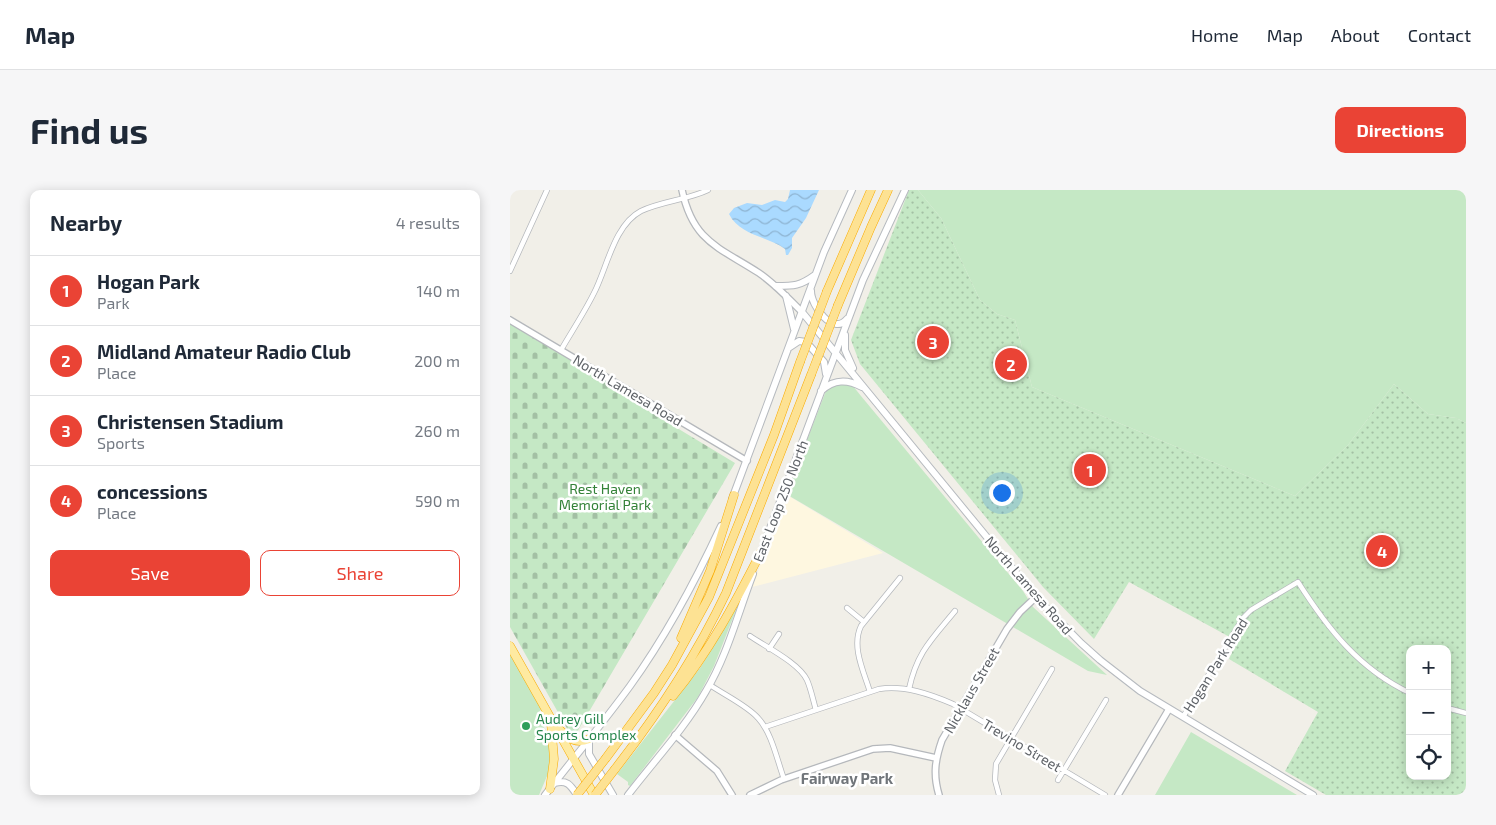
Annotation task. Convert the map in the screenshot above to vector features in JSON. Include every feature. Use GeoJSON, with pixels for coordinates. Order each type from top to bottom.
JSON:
{"type":"FeatureCollection","features":[{"type":"Feature","properties":{"kind":"highway"},"geometry":{"type":"LineString","coordinates":[[577,795],[634,720],[672,665],[709,597],[774,435],[827,291],[871,190]]}},
{"type":"Feature","properties":{"kind":"highway"},"geometry":{"type":"LineString","coordinates":[[640,736],[683,672],[726,593],[838,305],[888,190]]}},
{"type":"Feature","properties":{"kind":"highway"},"geometry":{"type":"LineString","coordinates":[[634,720],[669,662],[692,616],[717,551],[734,495]]}},
{"type":"Feature","properties":{"kind":"highway"},"geometry":{"type":"LineString","coordinates":[[510,646],[594,795],[683,684],[709,647],[761,552]]}},
{"type":"Feature","properties":{"kind":"highway"},"geometry":{"type":"LineString","coordinates":[[549,716],[554,759],[550,789]]}},
{"type":"Feature","properties":{"kind":"highway"},"geometry":{"type":"LineString","coordinates":[[555,726],[574,741],[582,742],[590,738]]}},
{"type":"Feature","properties":{"kind":"main road"},"geometry":{"type":"LineString","coordinates":[[550,789],[630,686],[680,609],[709,554],[747,462],[794,330],[832,234],[852,190]]}},
{"type":"Feature","properties":{"kind":"main road","name":"East Loop 250 North"},"geometry":{"type":"LineString","coordinates":[[628,795],[693,711],[710,685],[847,322],[882,236],[905,190]]}},
{"type":"Feature","properties":{"kind":"main road"},"geometry":{"type":"LineString","coordinates":[[776,286],[797,286],[804,284],[816,275]]}},
{"type":"Feature","properties":{"kind":"main road"},"geometry":{"type":"LineString","coordinates":[[813,283],[811,300],[828,322],[835,325],[842,323],[848,317],[853,307]]}},
{"type":"Feature","properties":{"kind":"main road"},"geometry":{"type":"LineString","coordinates":[[786,296],[794,330]]}},
{"type":"Feature","properties":{"kind":"main road","name":"North Lamesa Road"},"geometry":{"type":"LineString","coordinates":[[802,312],[1036,597],[1081,643],[1140,690],[1313,795]]}},
{"type":"Feature","properties":{"kind":"main road"},"geometry":{"type":"LineString","coordinates":[[847,322],[845,350],[851,365],[866,388]]}},
{"type":"Feature","properties":{"kind":"main road"},"geometry":{"type":"LineString","coordinates":[[788,350],[796,342],[806,342],[824,362],[826,372],[820,392]]}},
{"type":"Feature","properties":{"kind":"main road"},"geometry":{"type":"LineString","coordinates":[[820,392],[829,384],[842,381],[866,388]]}},
{"type":"Feature","properties":{"kind":"main road"},"geometry":{"type":"LineString","coordinates":[[590,738],[588,745],[589,754],[613,795]]}},
{"type":"Feature","properties":{"kind":"main road"},"geometry":{"type":"LineString","coordinates":[[550,789],[559,782],[568,783],[577,795]]}},
{"type":"Feature","properties":{"kind":"street"},"geometry":{"type":"LineString","coordinates":[[510,271],[547,190]]}},
{"type":"Feature","properties":{"kind":"street"},"geometry":{"type":"LineString","coordinates":[[682,190],[690,217],[708,240],[776,286],[802,312]]}},
{"type":"Feature","properties":{"kind":"street"},"geometry":{"type":"LineString","coordinates":[[560,350],[594,294],[617,237],[627,223],[642,211],[708,190]]}},
{"type":"Feature","properties":{"kind":"street","name":"North Lamesa Road"},"geometry":{"type":"LineString","coordinates":[[510,320],[747,462]]}},
{"type":"Feature","properties":{"kind":"street"},"geometry":{"type":"LineString","coordinates":[[870,692],[857,642],[858,632],[900,578]]}},
{"type":"Feature","properties":{"kind":"street","name":"Hogan Park Road"},"geometry":{"type":"LineString","coordinates":[[1183,717],[1243,618],[1251,610],[1298,582],[1325,623],[1354,654],[1386,680],[1406,691]]}},
{"type":"Feature","properties":{"kind":"street","name":"Nicklaus Street"},"geometry":{"type":"LineString","coordinates":[[939,795],[934,773],[936,758],[942,740],[1007,629],[1020,612],[1036,597]]}},
{"type":"Feature","properties":{"kind":"street"},"geometry":{"type":"LineString","coordinates":[[847,608],[864,622]]}},
{"type":"Feature","properties":{"kind":"street"},"geometry":{"type":"LineString","coordinates":[[909,689],[919,656],[955,611]]}},
{"type":"Feature","properties":{"kind":"street"},"geometry":{"type":"LineString","coordinates":[[769,649],[779,634]]}},
{"type":"Feature","properties":{"kind":"street"},"geometry":{"type":"LineString","coordinates":[[750,636],[796,667],[804,675],[808,681],[816,710]]}},
{"type":"Feature","properties":{"kind":"street"},"geometry":{"type":"LineString","coordinates":[[999,795],[994,780],[995,769],[1052,669]]}},
{"type":"Feature","properties":{"kind":"street"},"geometry":{"type":"LineString","coordinates":[[710,685],[753,713],[764,727],[784,779]]}},
{"type":"Feature","properties":{"kind":"street","name":"Trevino Street"},"geometry":{"type":"LineString","coordinates":[[764,727],[870,692],[888,688],[909,689],[939,698],[961,708],[1106,795]]}},
{"type":"Feature","properties":{"kind":"street"},"geometry":{"type":"LineString","coordinates":[[1058,780],[1106,700]]}},
{"type":"Feature","properties":{"kind":"street"},"geometry":{"type":"LineString","coordinates":[[1118,795],[1169,709]]}},
{"type":"Feature","properties":{"kind":"street"},"geometry":{"type":"LineString","coordinates":[[1451,709],[1466,713]]}},
{"type":"Feature","properties":{"kind":"street"},"geometry":{"type":"LineString","coordinates":[[675,735],[717,771],[732,795]]}},
{"type":"Feature","properties":{"kind":"street"},"geometry":{"type":"LineString","coordinates":[[750,795],[784,779],[878,748],[890,748],[936,758]]}},
{"type":"Feature","properties":{"kind":"shaded area"},"geometry":{"type":"Polygon","coordinates":[[[787,495],[883,553],[752,587],[787,495]]]}},
{"type":"Feature","properties":{"kind":"green space"},"geometry":{"type":"Polygon","coordinates":[[[909,190],[918,190],[941,218],[980,300],[997,314],[1015,320],[1032,387],[1295,496],[1348,445],[1394,384],[1428,414],[1456,418],[1466,423],[1466,795],[1326,795],[1285,771],[1318,712],[1229,659],[1237,641],[1129,582],[1094,639],[1043,587],[860,364],[851,340],[909,190]]]}},
{"type":"Feature","properties":{"kind":"green space"},"geometry":{"type":"Polygon","coordinates":[[[918,190],[1466,190],[1466,423],[1456,418],[1428,414],[1394,384],[1348,445],[1295,496],[1032,387],[1015,320],[997,314],[980,300],[941,218],[918,190]]]}},
{"type":"Feature","properties":{"kind":"green space","name":"Rest Haven Memorial Park"},"geometry":{"type":"Polygon","coordinates":[[[510,322],[605,379],[634,402],[735,463],[573,739],[510,627],[510,322]]]}},
{"type":"Feature","properties":{"kind":"green space"},"geometry":{"type":"Polygon","coordinates":[[[843,383],[853,386],[1023,591],[1033,607],[1107,675],[1088,671],[786,494],[826,391],[843,383]]]}},
{"type":"Feature","properties":{"kind":"green space"},"geometry":{"type":"Polygon","coordinates":[[[736,604],[738,605],[714,666],[698,697],[630,786],[628,785],[628,782],[617,774],[700,668],[736,604]]]}},
{"type":"Feature","properties":{"kind":"green space","name":"Audrey Gill Sports Complex"},"geometry":{"type":"Polygon","coordinates":[[[510,653],[543,705],[537,717],[549,735],[553,762],[539,795],[510,795],[510,653]]]}},
{"type":"Feature","properties":{"kind":"green space"},"geometry":{"type":"Polygon","coordinates":[[[1191,732],[1297,795],[1155,795],[1191,732]]]}},
{"type":"Feature","properties":{"kind":"water"},"geometry":{"type":"Polygon","coordinates":[[[790,190],[819,190],[806,218],[792,238],[792,248],[788,255],[786,255],[785,249],[740,227],[729,214],[734,208],[747,203],[762,205],[775,200],[785,202],[788,199],[790,190]]]}},
{"type":"Feature","properties":{"kind":"place","name":"Christensen Stadium"},"geometry":{"type":"Point","coordinates":[933,342]}},
{"type":"Feature","properties":{"kind":"place","name":"Midland Amateur Radio Club"},"geometry":{"type":"Point","coordinates":[1011,364]}},
{"type":"Feature","properties":{"kind":"place","name":"Hogan Park"},"geometry":{"type":"Point","coordinates":[1090,470]}},
{"type":"Feature","properties":{"kind":"place","name":"concessions"},"geometry":{"type":"Point","coordinates":[1382,551]}},
{"type":"Feature","properties":{"kind":"place","name":"Audrey Gill Sports Complex"},"geometry":{"type":"Point","coordinates":[526,726]}},
{"type":"Feature","properties":{"kind":"district","name":"Fairway Park"},"geometry":{"type":"Point","coordinates":[847,778]}}]}
